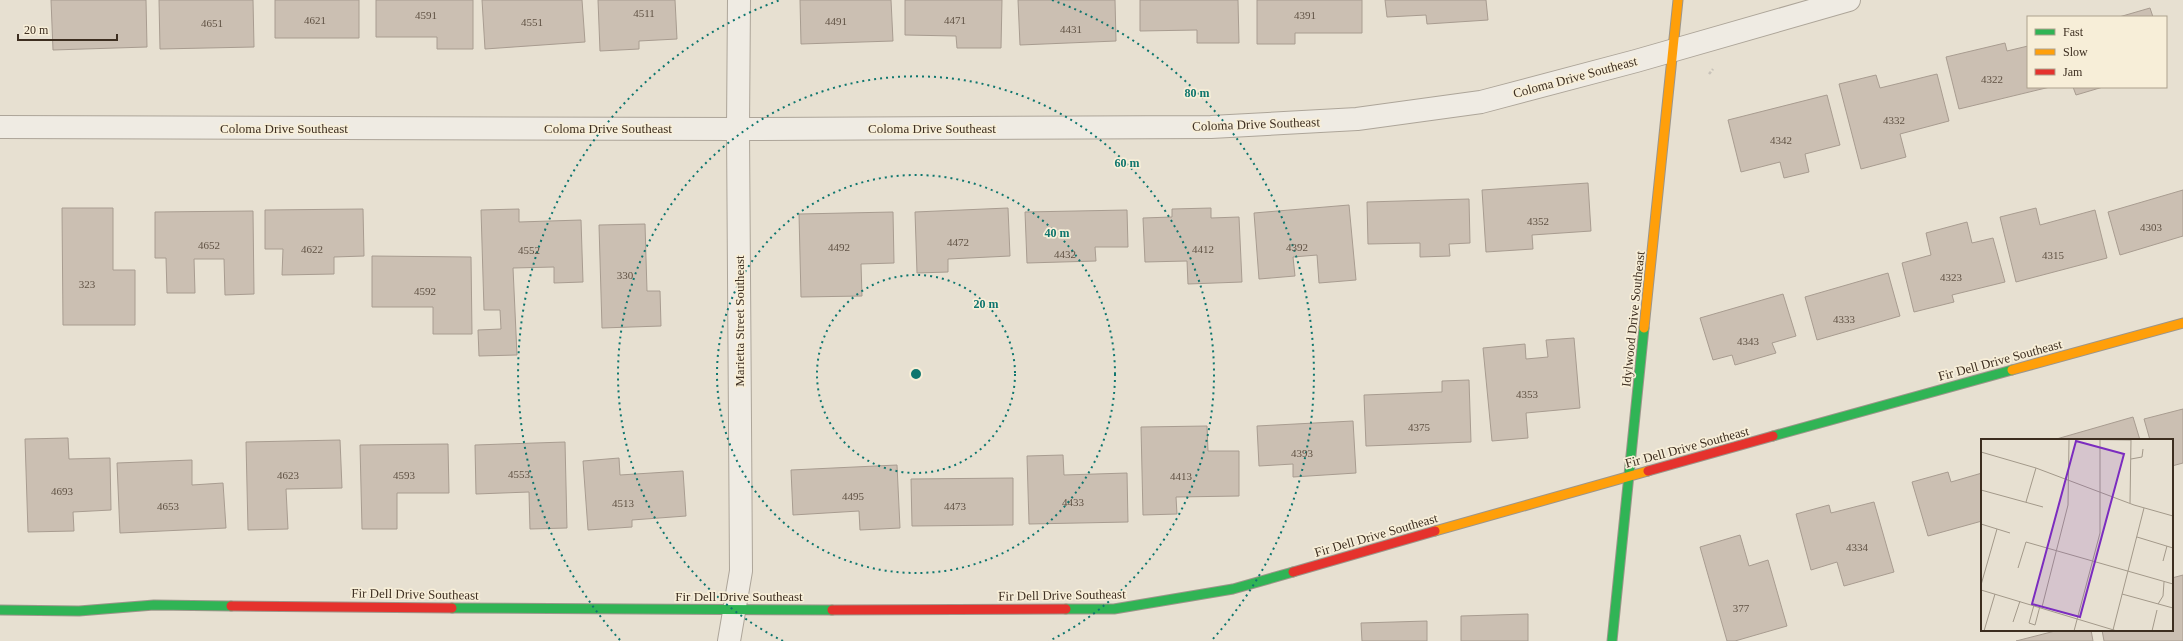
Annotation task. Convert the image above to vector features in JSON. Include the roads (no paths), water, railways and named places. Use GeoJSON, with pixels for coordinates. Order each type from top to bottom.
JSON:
{"type":"FeatureCollection","features":[{"type":"Feature","properties":{"kind":"street","name":"Marietta Street Southeast"},"geometry":{"type":"LineString","coordinates":[[729,641],[741,571],[738,129],[739,0]]}},
{"type":"Feature","properties":{"kind":"street","name":"Idylwood Drive Southeast"},"geometry":{"type":"LineString","coordinates":[[1612,641],[1678,0]]}},
{"type":"Feature","properties":{"kind":"street","name":"Coloma Drive Southeast"},"geometry":{"type":"LineString","coordinates":[[0,127],[738,129],[1211,127],[1357,120],[1481,102],[1674,50],[1849,0]]}},
{"type":"Feature","properties":{"kind":"street","name":"Fir Dell Drive Southeast"},"geometry":{"type":"LineString","coordinates":[[0,610],[79,611],[162,605],[735,610],[1114,609],[1233,589],[1629,476],[2183,323]]}}]}
